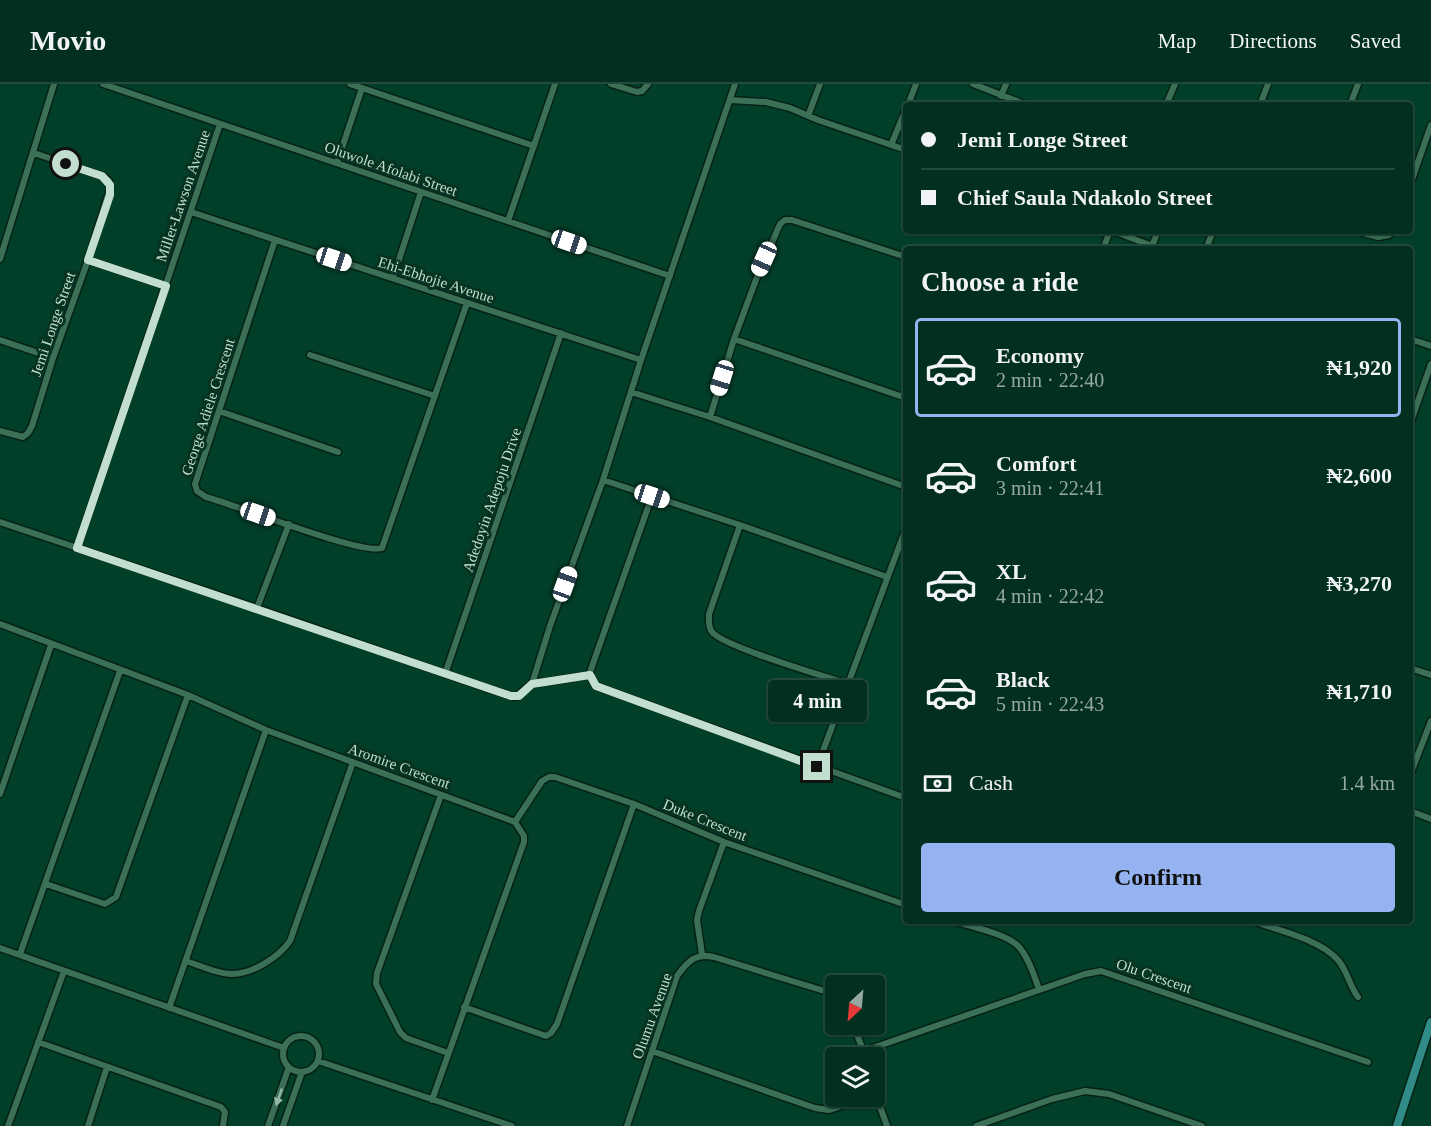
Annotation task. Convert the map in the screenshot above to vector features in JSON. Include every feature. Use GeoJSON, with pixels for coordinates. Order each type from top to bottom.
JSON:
{"type":"FeatureCollection","features":[{"type":"Feature","properties":{"kind":"main road"},"geometry":{"type":"LineString","coordinates":[[1398,1126],[1431,1022]]}},
{"type":"Feature","properties":{"kind":"street"},"geometry":{"type":"LineString","coordinates":[[0,260],[54,84]]}},
{"type":"Feature","properties":{"kind":"street","name":"Oluwole Afolabi Street"},"geometry":{"type":"LineString","coordinates":[[104,84],[670,276]]}},
{"type":"Feature","properties":{"kind":"street"},"geometry":{"type":"LineString","coordinates":[[350,84],[534,146]]}},
{"type":"Feature","properties":{"kind":"street"},"geometry":{"type":"LineString","coordinates":[[508,221],[555,84]]}},
{"type":"Feature","properties":{"kind":"street"},"geometry":{"type":"LineString","coordinates":[[611,84],[640,92],[648,84]]}},
{"type":"Feature","properties":{"kind":"street"},"geometry":{"type":"LineString","coordinates":[[0,522],[445,674],[511,696],[519,696],[532,684],[550,626],[603,480],[640,360],[735,84]]}},
{"type":"Feature","properties":{"kind":"street"},"geometry":{"type":"LineString","coordinates":[[808,116],[820,84]]}},
{"type":"Feature","properties":{"kind":"street"},"geometry":{"type":"LineString","coordinates":[[909,102],[916,84]]}},
{"type":"Feature","properties":{"kind":"street"},"geometry":{"type":"LineString","coordinates":[[974,84],[1018,102]]}},
{"type":"Feature","properties":{"kind":"street"},"geometry":{"type":"LineString","coordinates":[[1001,96],[1006,84]]}},
{"type":"Feature","properties":{"kind":"street"},"geometry":{"type":"LineString","coordinates":[[1167,102],[1175,84]]}},
{"type":"Feature","properties":{"kind":"street"},"geometry":{"type":"LineString","coordinates":[[1261,102],[1268,84]]}},
{"type":"Feature","properties":{"kind":"street"},"geometry":{"type":"LineString","coordinates":[[1351,102],[1358,84]]}},
{"type":"Feature","properties":{"kind":"street"},"geometry":{"type":"LineString","coordinates":[[337,163],[362,88]]}},
{"type":"Feature","properties":{"kind":"street"},"geometry":{"type":"LineString","coordinates":[[729,100],[766,102],[790,108],[903,149]]}},
{"type":"Feature","properties":{"kind":"street"},"geometry":{"type":"LineString","coordinates":[[891,145],[903,116]]}},
{"type":"Feature","properties":{"kind":"street","name":"Miller-Lawson Avenue"},"geometry":{"type":"LineString","coordinates":[[77,548],[220,124]]}},
{"type":"Feature","properties":{"kind":"street"},"geometry":{"type":"LineString","coordinates":[[1413,176],[1431,125]]}},
{"type":"Feature","properties":{"kind":"street","name":"Jemi Longe Street"},"geometry":{"type":"LineString","coordinates":[[0,431],[14,436],[26,435],[32,426],[53,357],[110,195],[109,181],[102,176],[34,153]]}},
{"type":"Feature","properties":{"kind":"street"},"geometry":{"type":"LineString","coordinates":[[393,278],[421,192]]}},
{"type":"Feature","properties":{"kind":"street","name":"Ehi-Ebhojie Avenue"},"geometry":{"type":"LineString","coordinates":[[191,212],[640,360]]}},
{"type":"Feature","properties":{"kind":"street"},"geometry":{"type":"LineString","coordinates":[[710,417],[734,339],[780,224],[785,220],[792,220],[903,256]]}},
{"type":"Feature","properties":{"kind":"street"},"geometry":{"type":"LineString","coordinates":[[0,233],[8,236]]}},
{"type":"Feature","properties":{"kind":"street"},"geometry":{"type":"LineString","coordinates":[[1119,234],[1152,246],[1157,234]]}},
{"type":"Feature","properties":{"kind":"street"},"geometry":{"type":"LineString","coordinates":[[1367,234],[1378,237],[1388,234]]}},
{"type":"Feature","properties":{"kind":"street","name":"George Adiele Crescent"},"geometry":{"type":"LineString","coordinates":[[275,240],[197,473],[195,484],[197,491],[206,497],[368,548],[382,548],[468,303]]}},
{"type":"Feature","properties":{"kind":"street"},"geometry":{"type":"LineString","coordinates":[[88,260],[166,286]]}},
{"type":"Feature","properties":{"kind":"street","name":"Adedoyin Adepoju Drive"},"geometry":{"type":"LineString","coordinates":[[445,674],[561,333]]}},
{"type":"Feature","properties":{"kind":"street"},"geometry":{"type":"LineString","coordinates":[[734,339],[903,397]]}},
{"type":"Feature","properties":{"kind":"street"},"geometry":{"type":"LineString","coordinates":[[0,340],[53,357]]}},
{"type":"Feature","properties":{"kind":"street"},"geometry":{"type":"LineString","coordinates":[[1413,340],[1431,346]]}},
{"type":"Feature","properties":{"kind":"street"},"geometry":{"type":"LineString","coordinates":[[310,355],[435,396]]}},
{"type":"Feature","properties":{"kind":"street"},"geometry":{"type":"LineString","coordinates":[[1413,415],[1431,364]]}},
{"type":"Feature","properties":{"kind":"street"},"geometry":{"type":"LineString","coordinates":[[632,392],[710,417],[903,486]]}},
{"type":"Feature","properties":{"kind":"street"},"geometry":{"type":"LineString","coordinates":[[219,411],[338,452]]}},
{"type":"Feature","properties":{"kind":"street"},"geometry":{"type":"LineString","coordinates":[[603,480],[888,577]]}},
{"type":"Feature","properties":{"kind":"street"},"geometry":{"type":"LineString","coordinates":[[652,496],[590,675],[596,686],[817,767],[903,795]]}},
{"type":"Feature","properties":{"kind":"street"},"geometry":{"type":"LineString","coordinates":[[257,608],[289,524]]}},
{"type":"Feature","properties":{"kind":"street"},"geometry":{"type":"LineString","coordinates":[[740,525],[709,614],[710,627],[714,634],[747,650],[848,684]]}},
{"type":"Feature","properties":{"kind":"street"},"geometry":{"type":"LineString","coordinates":[[817,767],[903,536]]}},
{"type":"Feature","properties":{"kind":"street","name":"Aromire Crescent"},"geometry":{"type":"LineString","coordinates":[[0,624],[188,695],[266,730],[515,822]]}},
{"type":"Feature","properties":{"kind":"street"},"geometry":{"type":"LineString","coordinates":[[0,794],[51,645]]}},
{"type":"Feature","properties":{"kind":"street"},"geometry":{"type":"LineString","coordinates":[[1413,669],[1431,675]]}},
{"type":"Feature","properties":{"kind":"street"},"geometry":{"type":"LineString","coordinates":[[20,954],[120,671]]}},
{"type":"Feature","properties":{"kind":"street"},"geometry":{"type":"LineString","coordinates":[[532,684],[590,675]]}},
{"type":"Feature","properties":{"kind":"street"},"geometry":{"type":"LineString","coordinates":[[46,884],[105,904],[116,897],[188,695]]}},
{"type":"Feature","properties":{"kind":"street"},"geometry":{"type":"LineString","coordinates":[[1413,767],[1431,721]]}},
{"type":"Feature","properties":{"kind":"street"},"geometry":{"type":"LineString","coordinates":[[169,1008],[266,730]]}},
{"type":"Feature","properties":{"kind":"street"},"geometry":{"type":"LineString","coordinates":[[186,961],[230,974],[260,965],[284,950],[290,941],[353,762]]}},
{"type":"Feature","properties":{"kind":"street","name":"Duke Crescent"},"geometry":{"type":"LineString","coordinates":[[515,822],[542,781],[555,777],[634,804],[724,842],[903,904]]}},
{"type":"Feature","properties":{"kind":"street"},"geometry":{"type":"LineString","coordinates":[[441,795],[377,973],[376,984],[400,1032],[406,1038],[448,1053]]}},
{"type":"Feature","properties":{"kind":"street"},"geometry":{"type":"LineString","coordinates":[[464,1007],[546,1036],[551,1033],[557,1024],[634,804]]}},
{"type":"Feature","properties":{"kind":"street"},"geometry":{"type":"LineString","coordinates":[[1413,812],[1431,819]]}},
{"type":"Feature","properties":{"kind":"street"},"geometry":{"type":"LineString","coordinates":[[432,1100],[524,842],[524,836],[515,822]]}},
{"type":"Feature","properties":{"kind":"street"},"geometry":{"type":"LineString","coordinates":[[724,842],[697,920],[702,954],[825,991]]}},
{"type":"Feature","properties":{"kind":"street"},"geometry":{"type":"LineString","coordinates":[[963,924],[1006,938],[1018,945],[1027,958],[1039,990]]}},
{"type":"Feature","properties":{"kind":"street"},"geometry":{"type":"LineString","coordinates":[[1260,924],[1323,947],[1338,961],[1358,997]]}},
{"type":"Feature","properties":{"kind":"street"},"geometry":{"type":"LineString","coordinates":[[0,948],[284,1048]]}},
{"type":"Feature","properties":{"kind":"street","name":"Olumu Avenue"},"geometry":{"type":"LineString","coordinates":[[627,1126],[677,976],[687,962],[702,954]]}},
{"type":"Feature","properties":{"kind":"street"},"geometry":{"type":"LineString","coordinates":[[8,1126],[64,971]]}},
{"type":"Feature","properties":{"kind":"street","name":"Olu Crescent"},"geometry":{"type":"LineString","coordinates":[[884,1047],[1039,990],[1085,974],[1101,971],[1368,1062]]}},
{"type":"Feature","properties":{"kind":"street"},"geometry":{"type":"LineString","coordinates":[[307,1037],[316,1044],[318,1061],[312,1068],[302,1072],[289,1067],[283,1059],[284,1048],[291,1039],[307,1037]]}},
{"type":"Feature","properties":{"kind":"street"},"geometry":{"type":"LineString","coordinates":[[38,1042],[221,1107],[225,1112],[223,1126]]}},
{"type":"Feature","properties":{"kind":"street"},"geometry":{"type":"LineString","coordinates":[[652,1052],[815,1108],[829,1110],[838,1107]]}},
{"type":"Feature","properties":{"kind":"street"},"geometry":{"type":"LineString","coordinates":[[318,1061],[512,1126]]}},
{"type":"Feature","properties":{"kind":"street"},"geometry":{"type":"LineString","coordinates":[[88,1126],[107,1067]]}},
{"type":"Feature","properties":{"kind":"street"},"geometry":{"type":"LineString","coordinates":[[268,1126],[289,1067]]}},
{"type":"Feature","properties":{"kind":"street"},"geometry":{"type":"LineString","coordinates":[[283,1126],[302,1072]]}},
{"type":"Feature","properties":{"kind":"street"},"geometry":{"type":"LineString","coordinates":[[976,1126],[1052,1099],[1085,1091],[1109,1094],[1202,1126]]}},
{"type":"Feature","properties":{"kind":"street"},"geometry":{"type":"LineString","coordinates":[[880,1107],[887,1126]]}},
{"type":"Feature","properties":{"kind":"route"},"geometry":{"type":"LineString","coordinates":[[66,164],[102,176],[109,181],[110,185],[110,195],[88,260],[166,286],[77,548],[515,697],[532,684],[590,675],[596,686],[817,767]]}}]}
